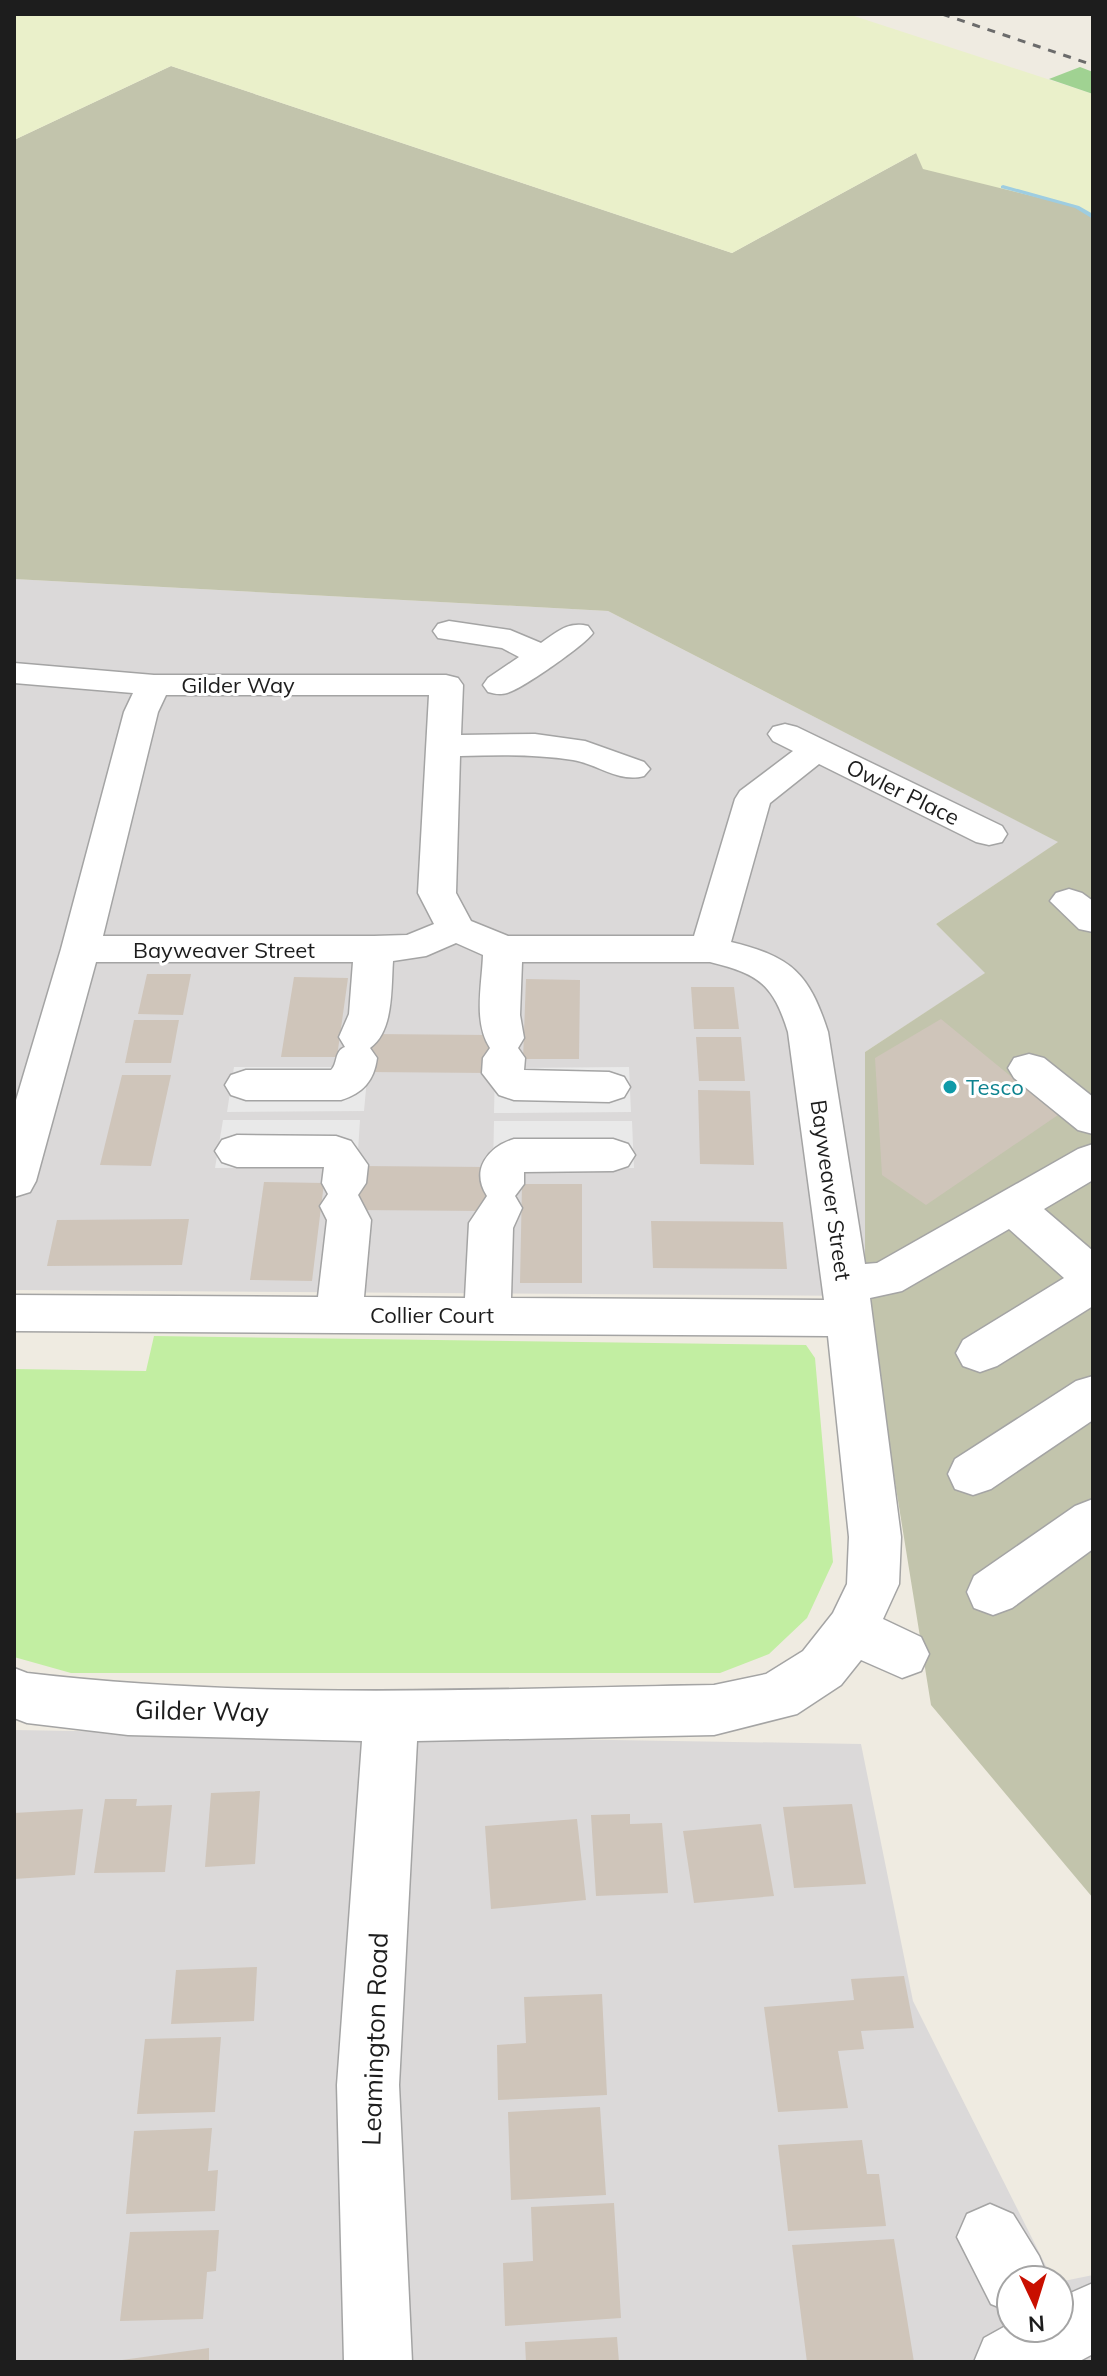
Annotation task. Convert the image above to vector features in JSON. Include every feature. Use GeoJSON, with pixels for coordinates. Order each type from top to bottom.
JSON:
{"type":"FeatureCollection","features":[{"type":"Feature","properties":{"kind":"street"},"geometry":{"type":"LineString","coordinates":[[456,929],[437,893],[450,620],[510,640],[543,657]]}},
{"type":"Feature","properties":{"kind":"street"},"geometry":{"type":"LineString","coordinates":[[500,685],[577,633]]}},
{"type":"Feature","properties":{"kind":"street"},"geometry":{"type":"LineString","coordinates":[[14,673],[154,685]]}},
{"type":"Feature","properties":{"kind":"street","name":"Gilder Way"},"geometry":{"type":"LineString","coordinates":[[14,1181],[80,949],[137,727],[154,685],[446,685]]}},
{"type":"Feature","properties":{"kind":"street","name":"Owler Place"},"geometry":{"type":"LineString","coordinates":[[710,949],[753,799],[800,742],[989,834]]}},
{"type":"Feature","properties":{"kind":"street"},"geometry":{"type":"LineString","coordinates":[[443,746],[535,744],[585,751],[632,769]]}},
{"type":"Feature","properties":{"kind":"street","name":"Bayweaver Street"},"geometry":{"type":"LineString","coordinates":[[80,949],[412,947],[456,929],[503,949],[710,949],[774,971],[797,997],[808,1032],[847,1301],[875,1537],[873,1584],[852,1630],[822,1668],[778,1696],[714,1710],[391,1716]]}},
{"type":"Feature","properties":{"kind":"street"},"geometry":{"type":"LineString","coordinates":[[246,1085],[341,1085],[354,1073],[358,1047],[369,1014],[374,949]]}},
{"type":"Feature","properties":{"kind":"street"},"geometry":{"type":"LineString","coordinates":[[503,949],[500,1015],[503,1073],[514,1085],[609,1087]]}},
{"type":"Feature","properties":{"kind":"street"},"geometry":{"type":"LineString","coordinates":[[1029,1068],[1093,1119]]}},
{"type":"Feature","properties":{"kind":"street"},"geometry":{"type":"LineString","coordinates":[[237,1151],[336,1152],[346,1165],[342,1212],[349,1220],[339,1315]]}},
{"type":"Feature","properties":{"kind":"street"},"geometry":{"type":"LineString","coordinates":[[487,1316],[491,1223],[499,1215],[502,1168],[514,1155],[613,1155]]}},
{"type":"Feature","properties":{"kind":"street","name":"Collier Court"},"geometry":{"type":"LineString","coordinates":[[14,1313],[487,1316],[847,1301],[1093,1160]]}},
{"type":"Feature","properties":{"kind":"street"},"geometry":{"type":"LineString","coordinates":[[980,1353],[1093,1280],[1012,1207]]}},
{"type":"Feature","properties":{"kind":"street"},"geometry":{"type":"LineString","coordinates":[[973,1474],[1093,1395]]}},
{"type":"Feature","properties":{"kind":"street"},"geometry":{"type":"LineString","coordinates":[[993,1592],[1093,1521]]}},
{"type":"Feature","properties":{"kind":"street"},"geometry":{"type":"LineString","coordinates":[[852,1630],[902,1654]]}},
{"type":"Feature","properties":{"kind":"street","name":"Gilder Way"},"geometry":{"type":"LineString","coordinates":[[14,1693],[27,1698],[128,1710],[391,1716]]}},
{"type":"Feature","properties":{"kind":"street","name":"Leamington Road"},"geometry":{"type":"LineString","coordinates":[[378,2362],[368,2085],[391,1716]]}},
{"type":"Feature","properties":{"kind":"shaded area"},"geometry":{"type":"Polygon","coordinates":[[[14,14],[848,14],[1093,94],[1093,217],[1077,207],[923,169],[916,153],[732,253],[171,66],[14,140],[14,14]]]}},
{"type":"Feature","properties":{"kind":"shaded area"},"geometry":{"type":"Polygon","coordinates":[[[171,66],[732,253],[916,153],[1003,187],[1077,207],[1093,217],[1093,1898],[931,1705],[865,1296],[865,1052],[985,973],[936,924],[1058,842],[608,611],[14,579],[14,140],[171,66]]]}},
{"type":"Feature","properties":{"kind":"shaded area"},"geometry":{"type":"Polygon","coordinates":[[[14,579],[608,611],[1059,842],[936,924],[986,973],[865,1052],[865,1296],[14,1290],[14,579]]]}},
{"type":"Feature","properties":{"kind":"shaded area"},"geometry":{"type":"Polygon","coordinates":[[[234,1067],[368,1067],[364,1111],[227,1112],[234,1067]]]}},
{"type":"Feature","properties":{"kind":"shaded area"},"geometry":{"type":"Polygon","coordinates":[[[629,1067],[631,1112],[494,1113],[495,1068],[629,1067]]]}},
{"type":"Feature","properties":{"kind":"shaded area"},"geometry":{"type":"Polygon","coordinates":[[[223,1120],[360,1120],[357,1167],[215,1168],[223,1120]]]}},
{"type":"Feature","properties":{"kind":"shaded area"},"geometry":{"type":"Polygon","coordinates":[[[494,1121],[632,1121],[634,1168],[493,1168],[494,1121]]]}},
{"type":"Feature","properties":{"kind":"shaded area"},"geometry":{"type":"Polygon","coordinates":[[[14,1730],[861,1744],[913,2001],[1045,2264],[995,2264],[995,2344],[1075,2344],[1075,2279],[1093,2275],[1093,2362],[14,2362],[14,1730]]]}},
{"type":"Feature","properties":{"kind":"green space"},"geometry":{"type":"Polygon","coordinates":[[[1080,67],[1093,72],[1093,94],[1049,79],[1080,67]]]}},
{"type":"Feature","properties":{"kind":"green space"},"geometry":{"type":"Polygon","coordinates":[[[154,1336],[806,1345],[815,1358],[833,1562],[807,1618],[769,1654],[720,1673],[71,1673],[14,1657],[14,1369],[146,1371],[154,1336]]]}},
{"type":"Feature","properties":{"kind":"building"},"geometry":{"type":"Polygon","coordinates":[[[147,974],[191,974],[183,1015],[138,1014],[147,974]]]}},
{"type":"Feature","properties":{"kind":"building"},"geometry":{"type":"Polygon","coordinates":[[[294,977],[348,978],[337,1057],[281,1057],[294,977]]]}},
{"type":"Feature","properties":{"kind":"building"},"geometry":{"type":"Polygon","coordinates":[[[526,979],[580,980],[579,1059],[523,1059],[526,979]]]}},
{"type":"Feature","properties":{"kind":"building"},"geometry":{"type":"Polygon","coordinates":[[[691,987],[734,987],[739,1029],[694,1029],[691,987]]]}},
{"type":"Feature","properties":{"kind":"building","name":"Tesco"},"geometry":{"type":"Polygon","coordinates":[[[941,1019],[1058,1115],[926,1205],[882,1175],[875,1058],[941,1019]]]}},
{"type":"Feature","properties":{"kind":"building"},"geometry":{"type":"Polygon","coordinates":[[[134,1020],[179,1020],[171,1063],[125,1063],[134,1020]]]}},
{"type":"Feature","properties":{"kind":"building"},"geometry":{"type":"Polygon","coordinates":[[[371,1034],[491,1035],[489,1073],[367,1072],[371,1034]]]}},
{"type":"Feature","properties":{"kind":"building"},"geometry":{"type":"Polygon","coordinates":[[[696,1037],[741,1037],[745,1081],[699,1081],[696,1037]]]}},
{"type":"Feature","properties":{"kind":"building"},"geometry":{"type":"Polygon","coordinates":[[[122,1075],[171,1075],[151,1166],[100,1165],[122,1075]]]}},
{"type":"Feature","properties":{"kind":"building"},"geometry":{"type":"Polygon","coordinates":[[[698,1090],[750,1091],[754,1165],[700,1164],[698,1090]]]}},
{"type":"Feature","properties":{"kind":"building"},"geometry":{"type":"Polygon","coordinates":[[[359,1166],[488,1167],[485,1211],[355,1210],[359,1166]]]}},
{"type":"Feature","properties":{"kind":"building"},"geometry":{"type":"Polygon","coordinates":[[[264,1182],[324,1183],[312,1281],[250,1280],[264,1182]]]}},
{"type":"Feature","properties":{"kind":"building"},"geometry":{"type":"Polygon","coordinates":[[[522,1184],[582,1184],[582,1283],[520,1283],[522,1184]]]}},
{"type":"Feature","properties":{"kind":"building"},"geometry":{"type":"Polygon","coordinates":[[[189,1219],[182,1265],[47,1266],[57,1220],[189,1219]]]}},
{"type":"Feature","properties":{"kind":"building"},"geometry":{"type":"Polygon","coordinates":[[[651,1221],[783,1222],[787,1269],[653,1268],[651,1221]]]}},
{"type":"Feature","properties":{"kind":"building"},"geometry":{"type":"Polygon","coordinates":[[[260,1791],[255,1864],[205,1867],[211,1793],[260,1791]]]}},
{"type":"Feature","properties":{"kind":"building"},"geometry":{"type":"Polygon","coordinates":[[[105,1799],[137,1799],[136,1806],[172,1805],[165,1872],[94,1873],[105,1799]]]}},
{"type":"Feature","properties":{"kind":"building"},"geometry":{"type":"Polygon","coordinates":[[[852,1804],[866,1884],[794,1888],[783,1807],[852,1804]]]}},
{"type":"Feature","properties":{"kind":"building"},"geometry":{"type":"Polygon","coordinates":[[[83,1809],[75,1875],[14,1879],[14,1813],[83,1809]]]}},
{"type":"Feature","properties":{"kind":"building"},"geometry":{"type":"Polygon","coordinates":[[[630,1814],[630,1824],[662,1823],[668,1893],[596,1896],[591,1815],[630,1814]]]}},
{"type":"Feature","properties":{"kind":"building"},"geometry":{"type":"Polygon","coordinates":[[[577,1819],[586,1900],[491,1909],[485,1826],[577,1819]]]}},
{"type":"Feature","properties":{"kind":"building"},"geometry":{"type":"Polygon","coordinates":[[[761,1824],[774,1896],[694,1903],[683,1831],[761,1824]]]}},
{"type":"Feature","properties":{"kind":"building"},"geometry":{"type":"Polygon","coordinates":[[[257,1967],[254,2021],[171,2024],[176,1970],[257,1967]]]}},
{"type":"Feature","properties":{"kind":"building"},"geometry":{"type":"Polygon","coordinates":[[[904,1976],[914,2028],[861,2031],[864,2049],[838,2051],[848,2108],[778,2112],[764,2007],[854,2000],[851,1979],[904,1976]]]}},
{"type":"Feature","properties":{"kind":"building"},"geometry":{"type":"Polygon","coordinates":[[[602,1994],[607,2095],[498,2100],[497,2045],[526,2043],[524,1997],[602,1994]]]}},
{"type":"Feature","properties":{"kind":"building"},"geometry":{"type":"Polygon","coordinates":[[[221,2037],[215,2112],[137,2114],[145,2039],[221,2037]]]}},
{"type":"Feature","properties":{"kind":"building"},"geometry":{"type":"Polygon","coordinates":[[[600,2107],[606,2195],[511,2200],[508,2112],[600,2107]]]}},
{"type":"Feature","properties":{"kind":"building"},"geometry":{"type":"Polygon","coordinates":[[[212,2128],[208,2171],[218,2170],[215,2211],[126,2214],[134,2131],[212,2128]]]}},
{"type":"Feature","properties":{"kind":"building"},"geometry":{"type":"Polygon","coordinates":[[[862,2140],[867,2174],[879,2174],[886,2226],[788,2231],[778,2145],[862,2140]]]}},
{"type":"Feature","properties":{"kind":"building"},"geometry":{"type":"Polygon","coordinates":[[[614,2203],[621,2318],[505,2326],[503,2263],[533,2261],[531,2207],[614,2203]]]}},
{"type":"Feature","properties":{"kind":"building"},"geometry":{"type":"Polygon","coordinates":[[[219,2230],[216,2271],[207,2272],[203,2319],[120,2321],[130,2232],[219,2230]]]}},
{"type":"Feature","properties":{"kind":"building"},"geometry":{"type":"Polygon","coordinates":[[[894,2239],[914,2362],[807,2362],[792,2245],[894,2239]]]}},
{"type":"Feature","properties":{"kind":"building"},"geometry":{"type":"Polygon","coordinates":[[[617,2337],[619,2362],[526,2362],[525,2342],[617,2337]]]}},
{"type":"Feature","properties":{"kind":"building"},"geometry":{"type":"Polygon","coordinates":[[[209,2348],[209,2362],[122,2360],[209,2348]]]}},
{"type":"Feature","properties":{"kind":"waterway"},"geometry":{"type":"LineString","coordinates":[[1003,187],[1077,207],[1093,217]]}},
{"type":"Feature","properties":{"kind":"railway"},"geometry":{"type":"LineString","coordinates":[[942,14],[1093,65]]}},
{"type":"Feature","properties":{"kind":"place","name":"Tesco"},"geometry":{"type":"Point","coordinates":[950,1087]}}]}
